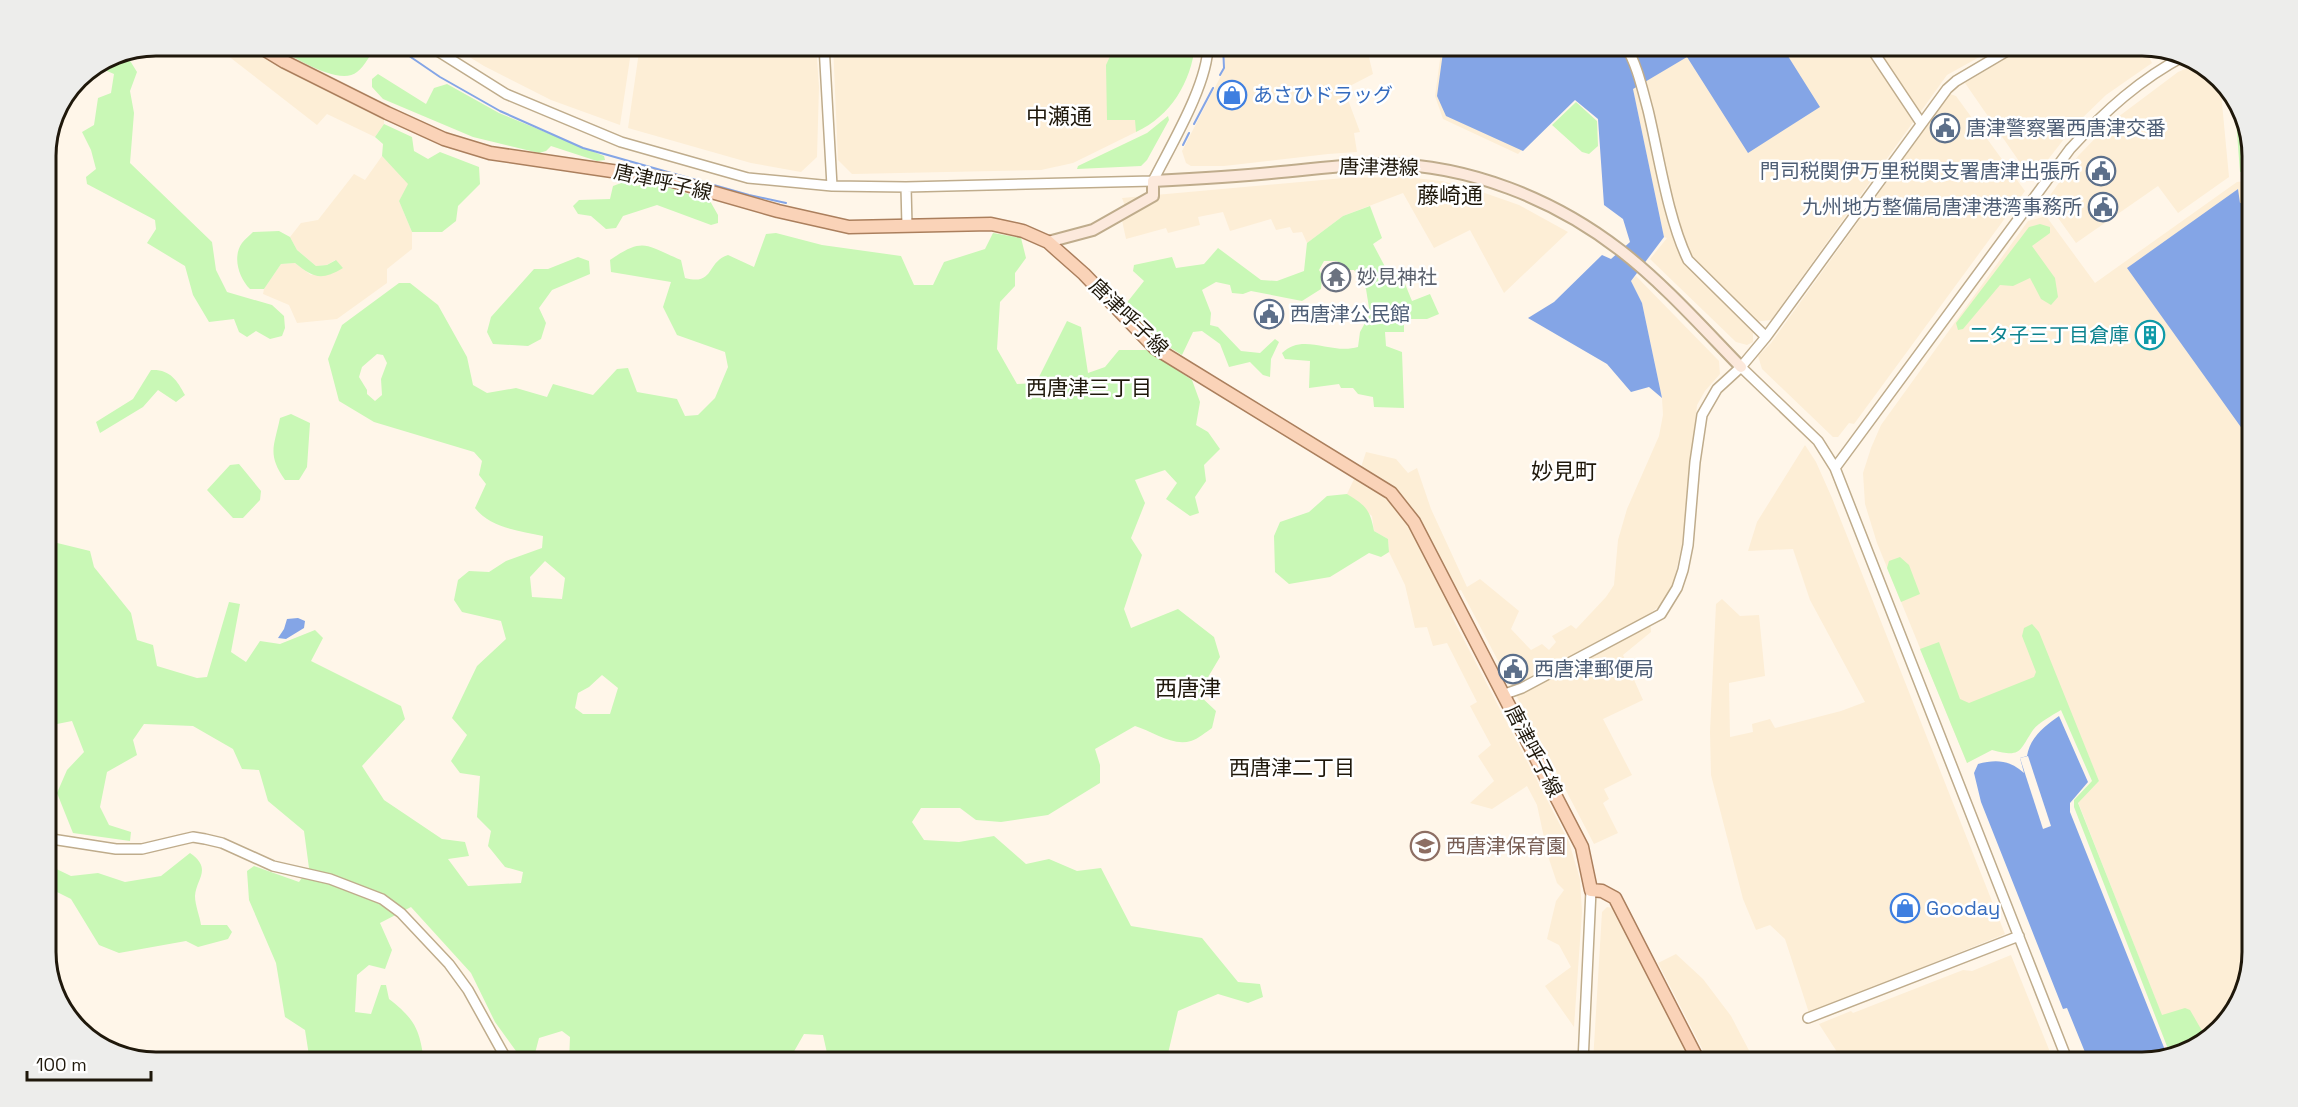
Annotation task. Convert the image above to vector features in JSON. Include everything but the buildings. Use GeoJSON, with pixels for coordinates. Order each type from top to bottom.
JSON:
{"type":"FeatureCollection","features":[{"type":"Feature","properties":{"kind":"main road","name":"唐津呼子線"},"geometry":{"type":"LineString","coordinates":[[275,56],[387,113],[444,139],[490,153],[666,179],[778,211],[849,227],[991,224],[1023,231],[1048,242],[1084,274],[1155,348],[1390,493],[1414,522],[1505,694],[1582,847],[1591,890]]}},
{"type":"Feature","properties":{"kind":"main road","name":"唐津港線"},"geometry":{"type":"LineString","coordinates":[[1153,181],[1385,164],[1418,166],[1468,176],[1549,205],[1619,249],[1741,367]]}},
{"type":"Feature","properties":{"kind":"main road"},"geometry":{"type":"LineString","coordinates":[[1048,242],[1093,230],[1153,196],[1153,181]]}},
{"type":"Feature","properties":{"kind":"main road"},"geometry":{"type":"LineString","coordinates":[[1591,890],[1602,891],[1615,898],[1694,1052]]}},
{"type":"Feature","properties":{"kind":"street"},"geometry":{"type":"LineString","coordinates":[[446,56],[506,94],[621,142],[748,178],[832,186],[906,187],[1153,181],[1197,90],[1205,69],[1207,56]]}},
{"type":"Feature","properties":{"kind":"street"},"geometry":{"type":"LineString","coordinates":[[825,56],[832,186]]}},
{"type":"Feature","properties":{"kind":"street"},"geometry":{"type":"LineString","coordinates":[[1631,56],[1642,87],[1681,246],[1688,261],[1766,337]]}},
{"type":"Feature","properties":{"kind":"street"},"geometry":{"type":"LineString","coordinates":[[1876,56],[1921,123]]}},
{"type":"Feature","properties":{"kind":"street"},"geometry":{"type":"LineString","coordinates":[[1505,694],[1522,688],[1661,614],[1677,588],[1683,570],[1688,545],[1695,462],[1702,415],[1717,389],[1741,367],[1766,337],[1921,123],[1956,81],[1998,56]]}},
{"type":"Feature","properties":{"kind":"street"},"geometry":{"type":"LineString","coordinates":[[1835,468],[2070,149],[2102,114],[2133,87],[2175,61]]}},
{"type":"Feature","properties":{"kind":"street"},"geometry":{"type":"LineString","coordinates":[[906,187],[907,226]]}},
{"type":"Feature","properties":{"kind":"street"},"geometry":{"type":"LineString","coordinates":[[1741,367],[1818,441],[1835,468],[2064,1052]]}},
{"type":"Feature","properties":{"kind":"street"},"geometry":{"type":"LineString","coordinates":[[56,840],[116,849],[142,849],[187,838],[205,838],[222,843],[273,866],[330,879],[382,899],[401,913],[449,964],[468,990],[502,1052]]}},
{"type":"Feature","properties":{"kind":"street"},"geometry":{"type":"LineString","coordinates":[[1583,1052],[1591,890]]}},
{"type":"Feature","properties":{"kind":"street"},"geometry":{"type":"LineString","coordinates":[[1808,1018],[2019,936]]}},
{"type":"Feature","properties":{"kind":"shaded area"},"geometry":{"type":"Polygon","coordinates":[[[228,56],[266,56],[384,118],[384,124],[375,137],[327,114],[317,125],[228,56]]]}},
{"type":"Feature","properties":{"kind":"shaded area"},"geometry":{"type":"Polygon","coordinates":[[[468,56],[630,56],[620,125],[551,100],[468,56]]]}},
{"type":"Feature","properties":{"kind":"shaded area"},"geometry":{"type":"Polygon","coordinates":[[[638,56],[817,56],[819,87],[817,157],[801,172],[751,163],[628,128],[638,56]]]}},
{"type":"Feature","properties":{"kind":"shaded area"},"geometry":{"type":"Polygon","coordinates":[[[833,56],[1114,56],[1136,120],[1136,132],[1073,163],[1041,170],[852,174],[838,160],[833,56]]]}},
{"type":"Feature","properties":{"kind":"shaded area"},"geometry":{"type":"Polygon","coordinates":[[[1225,56],[1369,56],[1373,74],[1344,89],[1360,132],[1354,133],[1357,152],[1224,166],[1191,166],[1186,163],[1182,151],[1225,68],[1225,56]]]}},
{"type":"Feature","properties":{"kind":"shaded area"},"geometry":{"type":"Polygon","coordinates":[[[1440,56],[1981,56],[1947,75],[1771,320],[1753,322],[1753,342],[1747,345],[1736,342],[1650,259],[1667,238],[1664,237],[1633,90],[1574,92],[1518,154],[1443,119],[1435,96],[1440,56]]]}},
{"type":"Feature","properties":{"kind":"shaded area"},"geometry":{"type":"Polygon","coordinates":[[[2010,56],[2143,56],[2149,56],[2152,63],[2106,95],[2075,125],[2032,180],[1965,83],[2010,56]]]}},
{"type":"Feature","properties":{"kind":"shaded area"},"geometry":{"type":"Polygon","coordinates":[[[2189,67],[2204,76],[2221,93],[2229,177],[2178,213],[2158,186],[2076,243],[2046,201],[2078,156],[2110,123],[2178,72],[2189,67]]]}},
{"type":"Feature","properties":{"kind":"shaded area"},"geometry":{"type":"Polygon","coordinates":[[[1950,94],[1956,96],[2025,191],[1854,424],[1849,423],[1838,437],[1833,437],[1762,369],[1758,356],[1771,343],[1950,94]]]}},
{"type":"Feature","properties":{"kind":"shaded area"},"geometry":{"type":"Polygon","coordinates":[[[382,156],[409,184],[399,201],[412,232],[412,249],[387,269],[387,283],[337,319],[297,323],[289,305],[263,294],[281,264],[295,263],[311,275],[343,268],[335,260],[327,265],[316,266],[297,250],[290,237],[301,223],[318,220],[354,174],[365,180],[382,156]]]}},
{"type":"Feature","properties":{"kind":"shaded area"},"geometry":{"type":"Polygon","coordinates":[[[1405,177],[1442,181],[1482,192],[1519,205],[1568,232],[1504,293],[1470,230],[1434,248],[1403,193],[1343,216],[1307,243],[1302,232],[1293,233],[1290,227],[1276,230],[1271,219],[1230,231],[1223,212],[1198,217],[1200,225],[1168,233],[1166,228],[1126,239],[1120,211],[1125,206],[1122,198],[1344,178],[1405,177]]]}},
{"type":"Feature","properties":{"kind":"shaded area"},"geometry":{"type":"Polygon","coordinates":[[[2242,181],[2241,971],[2235,990],[2222,1013],[2198,1035],[2174,1046],[2078,802],[2099,781],[2067,704],[1967,763],[1877,543],[1865,504],[1863,473],[1881,425],[2028,221],[2046,216],[2095,283],[2237,182],[2242,181]]]}},
{"type":"Feature","properties":{"kind":"shaded area"},"geometry":{"type":"Polygon","coordinates":[[[1636,276],[1719,361],[1720,374],[1705,391],[1697,405],[1684,535],[1673,585],[1660,606],[1650,613],[1651,632],[1623,655],[1643,700],[1603,719],[1632,775],[1604,789],[1609,799],[1603,803],[1618,833],[1594,844],[1461,590],[1457,591],[1415,513],[1392,485],[1361,467],[1366,452],[1396,459],[1408,473],[1417,468],[1431,509],[1467,587],[1480,579],[1519,611],[1511,629],[1531,650],[1542,644],[1549,650],[1556,642],[1552,636],[1571,625],[1576,629],[1614,585],[1618,540],[1627,509],[1659,436],[1663,415],[1662,398],[1642,303],[1631,281],[1636,276]]]}},
{"type":"Feature","properties":{"kind":"shaded area"},"geometry":{"type":"Polygon","coordinates":[[[1805,445],[1816,462],[1832,498],[2005,934],[1809,1013],[1785,939],[1770,925],[1756,930],[1743,899],[1711,775],[1710,732],[1716,604],[1722,599],[1740,616],[1759,615],[1765,676],[1729,683],[1730,737],[1753,732],[1752,724],[1770,719],[1775,728],[1841,711],[1865,702],[1810,600],[1793,549],[1748,551],[1757,522],[1805,445]]]}},
{"type":"Feature","properties":{"kind":"shaded area"},"geometry":{"type":"Polygon","coordinates":[[[1355,477],[1391,503],[1411,527],[1455,610],[1451,615],[1569,842],[1580,879],[1582,912],[1574,1027],[1545,986],[1571,967],[1559,945],[1547,939],[1556,901],[1564,890],[1557,883],[1548,856],[1537,805],[1527,786],[1492,809],[1470,803],[1494,781],[1478,756],[1491,745],[1470,706],[1477,702],[1447,643],[1433,646],[1427,627],[1415,628],[1405,585],[1389,552],[1388,539],[1374,531],[1372,516],[1347,494],[1355,477]]]}},
{"type":"Feature","properties":{"kind":"shaded area"},"geometry":{"type":"Polygon","coordinates":[[[1607,907],[1613,908],[1688,1052],[1594,1052],[1602,912],[1607,907]]]}},
{"type":"Feature","properties":{"kind":"shaded area"},"geometry":{"type":"Polygon","coordinates":[[[1676,954],[1703,979],[1731,1016],[1750,1052],[1704,1052],[1658,963],[1676,954]]]}},
{"type":"Feature","properties":{"kind":"shaded area"},"geometry":{"type":"Polygon","coordinates":[[[2011,955],[2050,1052],[1837,1052],[1819,1024],[1963,970],[1972,971],[2011,955]]]}},
{"type":"Feature","properties":{"kind":"green space"},"geometry":{"type":"Polygon","coordinates":[[[292,56],[370,56],[357,72],[349,76],[327,73],[292,56]]]}},
{"type":"Feature","properties":{"kind":"green space"},"geometry":{"type":"Polygon","coordinates":[[[1110,56],[1193,56],[1184,85],[1169,107],[1159,117],[1136,132],[1135,120],[1107,120],[1106,65],[1110,56]]]}},
{"type":"Feature","properties":{"kind":"green space"},"geometry":{"type":"Polygon","coordinates":[[[129,59],[137,72],[130,91],[134,113],[130,163],[212,242],[216,270],[227,292],[272,305],[284,316],[285,328],[282,336],[270,339],[256,331],[247,337],[239,332],[234,319],[209,322],[193,295],[185,266],[147,243],[156,229],[155,220],[87,184],[86,177],[96,169],[91,150],[82,132],[94,125],[98,98],[111,93],[114,74],[104,70],[129,59]]]}},
{"type":"Feature","properties":{"kind":"green space"},"geometry":{"type":"Polygon","coordinates":[[[378,74],[426,104],[434,88],[447,84],[499,113],[604,156],[605,160],[597,161],[551,146],[539,153],[473,137],[383,99],[372,87],[372,79],[378,74]]]}},
{"type":"Feature","properties":{"kind":"green space"},"geometry":{"type":"Polygon","coordinates":[[[1576,102],[1597,121],[1598,146],[1589,154],[1582,152],[1552,125],[1576,102]]]}},
{"type":"Feature","properties":{"kind":"green space"},"geometry":{"type":"Polygon","coordinates":[[[1168,116],[1169,120],[1147,160],[1141,166],[1077,169],[1078,166],[1147,133],[1168,116]]]}},
{"type":"Feature","properties":{"kind":"green space"},"geometry":{"type":"Polygon","coordinates":[[[2236,121],[2241,136],[2242,172],[2240,172],[2236,121]]]}},
{"type":"Feature","properties":{"kind":"green space"},"geometry":{"type":"Polygon","coordinates":[[[384,124],[412,137],[414,151],[428,159],[440,152],[479,167],[480,184],[458,206],[456,221],[442,232],[412,232],[399,201],[408,184],[382,156],[383,144],[375,137],[384,124]]]}},
{"type":"Feature","properties":{"kind":"green space"},"geometry":{"type":"Polygon","coordinates":[[[645,180],[710,201],[718,215],[718,223],[711,225],[657,205],[623,216],[616,228],[606,229],[591,216],[578,214],[573,206],[579,200],[610,199],[613,186],[624,182],[638,186],[645,180]]]}},
{"type":"Feature","properties":{"kind":"green space"},"geometry":{"type":"Polygon","coordinates":[[[1370,206],[1382,238],[1373,244],[1391,278],[1401,274],[1412,301],[1430,294],[1439,314],[1427,319],[1404,319],[1404,332],[1385,332],[1386,346],[1402,352],[1404,408],[1374,407],[1373,397],[1358,394],[1353,388],[1341,388],[1339,384],[1309,388],[1310,361],[1285,359],[1282,353],[1299,344],[1348,349],[1358,347],[1360,332],[1370,314],[1366,289],[1354,270],[1345,270],[1337,261],[1324,261],[1319,270],[1322,275],[1321,289],[1302,301],[1251,291],[1243,294],[1232,293],[1230,285],[1216,282],[1202,290],[1211,313],[1210,325],[1218,327],[1241,351],[1260,353],[1275,339],[1279,342],[1271,359],[1270,377],[1263,375],[1250,362],[1229,367],[1220,344],[1202,331],[1193,332],[1182,355],[1156,339],[1125,305],[1144,281],[1133,271],[1134,265],[1172,257],[1176,268],[1204,264],[1218,248],[1261,280],[1277,281],[1304,271],[1307,243],[1343,216],[1370,206]]]}},
{"type":"Feature","properties":{"kind":"green space"},"geometry":{"type":"Polygon","coordinates":[[[2040,224],[2050,227],[2050,233],[2032,246],[2055,278],[2058,297],[2051,305],[2041,299],[2030,278],[2013,286],[2000,285],[1963,329],[1958,330],[1956,323],[2029,227],[2040,224]]]}},
{"type":"Feature","properties":{"kind":"green space"},"geometry":{"type":"Polygon","coordinates":[[[279,231],[290,237],[297,250],[316,266],[327,265],[336,260],[343,268],[329,275],[318,276],[307,272],[295,263],[281,264],[264,289],[250,289],[238,267],[239,249],[253,232],[279,231]]]}},
{"type":"Feature","properties":{"kind":"green space"},"geometry":{"type":"Polygon","coordinates":[[[776,233],[822,245],[901,256],[914,285],[933,285],[944,262],[985,249],[993,233],[1021,238],[1026,258],[1015,273],[1015,286],[1000,302],[997,349],[1017,384],[1036,383],[1067,321],[1081,327],[1088,373],[1105,367],[1119,350],[1147,350],[1192,380],[1200,402],[1196,425],[1208,432],[1220,449],[1204,465],[1206,481],[1195,497],[1199,513],[1190,516],[1166,499],[1177,483],[1165,470],[1135,480],[1145,503],[1131,538],[1142,555],[1124,609],[1131,628],[1178,609],[1214,637],[1220,657],[1198,694],[1216,711],[1212,728],[1191,741],[1177,742],[1135,726],[1095,749],[1100,765],[1100,783],[1048,815],[1001,822],[976,820],[960,808],[921,808],[912,822],[924,840],[959,842],[994,836],[1026,864],[1049,859],[1077,871],[1101,868],[1131,926],[1202,938],[1238,982],[1260,984],[1263,997],[1248,1003],[1218,994],[1178,1011],[1168,1052],[827,1052],[823,1035],[804,1034],[794,1052],[569,1052],[570,1037],[562,1031],[539,1038],[535,1052],[517,1052],[495,1022],[471,973],[411,907],[380,923],[392,950],[385,969],[369,965],[357,975],[355,1012],[371,1014],[381,985],[386,985],[389,999],[405,1013],[415,1026],[423,1052],[308,1052],[305,1030],[285,1017],[276,963],[249,900],[247,871],[254,866],[299,882],[309,868],[304,831],[268,801],[259,770],[242,769],[233,749],[193,726],[144,724],[133,740],[137,755],[107,772],[100,807],[109,825],[131,832],[130,841],[73,833],[57,793],[67,770],[84,752],[72,721],[56,724],[56,543],[90,551],[94,567],[131,613],[137,640],[153,645],[157,666],[197,678],[207,677],[229,602],[240,604],[231,652],[246,662],[260,641],[280,644],[315,630],[323,638],[311,661],[401,706],[405,719],[362,766],[384,800],[442,839],[465,842],[469,856],[448,859],[468,886],[521,883],[523,872],[505,867],[488,846],[491,831],[477,817],[480,776],[460,773],[451,761],[467,735],[452,718],[477,666],[506,639],[501,621],[462,612],[454,600],[458,580],[469,571],[489,572],[506,561],[542,548],[543,536],[497,524],[475,508],[486,484],[479,475],[482,461],[474,452],[374,422],[339,401],[328,359],[342,325],[399,283],[410,283],[438,305],[467,357],[473,385],[487,393],[516,388],[547,397],[553,384],[593,395],[617,369],[628,368],[637,392],[677,399],[685,416],[698,415],[715,398],[728,367],[725,352],[677,335],[663,307],[671,282],[611,272],[610,260],[630,248],[652,247],[681,260],[685,278],[695,280],[706,276],[721,258],[728,255],[754,267],[766,234],[776,233]],[[377,354],[362,367],[359,377],[367,394],[375,401],[382,395],[381,379],[387,363],[383,355],[377,354]],[[545,561],[530,577],[532,597],[562,599],[565,578],[545,561]],[[602,675],[578,693],[575,708],[583,714],[610,714],[618,688],[602,675]]]}},
{"type":"Feature","properties":{"kind":"green space"},"geometry":{"type":"Polygon","coordinates":[[[578,257],[589,261],[590,274],[552,290],[539,308],[546,323],[541,339],[528,346],[493,344],[487,332],[491,317],[534,269],[548,269],[578,257]]]}},
{"type":"Feature","properties":{"kind":"green space"},"geometry":{"type":"Polygon","coordinates":[[[151,370],[163,371],[172,376],[185,395],[176,402],[158,390],[143,407],[100,433],[96,422],[133,399],[151,370]]]}},
{"type":"Feature","properties":{"kind":"green space"},"geometry":{"type":"Polygon","coordinates":[[[291,414],[310,423],[307,467],[299,480],[285,480],[274,457],[274,444],[280,418],[291,414]]]}},
{"type":"Feature","properties":{"kind":"green space"},"geometry":{"type":"Polygon","coordinates":[[[239,464],[261,491],[260,500],[243,518],[233,518],[207,490],[230,465],[239,464]]]}},
{"type":"Feature","properties":{"kind":"green space"},"geometry":{"type":"Polygon","coordinates":[[[1347,494],[1366,508],[1374,531],[1388,539],[1389,552],[1381,557],[1369,553],[1330,577],[1289,584],[1275,572],[1274,536],[1280,522],[1309,512],[1327,496],[1347,494]]]}},
{"type":"Feature","properties":{"kind":"green space"},"geometry":{"type":"Polygon","coordinates":[[[1900,557],[1909,565],[1920,594],[1901,602],[1887,568],[1889,561],[1900,557]]]}},
{"type":"Feature","properties":{"kind":"green space"},"geometry":{"type":"Polygon","coordinates":[[[2032,624],[2039,632],[2099,781],[2078,803],[2162,1015],[2185,1008],[2190,1010],[2202,1031],[2175,1046],[2168,1048],[2074,807],[2074,800],[2092,781],[2061,710],[2036,727],[2018,751],[2009,753],[1992,750],[1967,763],[1920,649],[1939,642],[1960,699],[1969,703],[2034,677],[2036,672],[2022,636],[2024,628],[2032,624]]]}},
{"type":"Feature","properties":{"kind":"green space"},"geometry":{"type":"Polygon","coordinates":[[[190,853],[197,859],[202,869],[195,896],[201,925],[227,925],[232,932],[228,939],[198,947],[186,941],[119,953],[99,945],[71,899],[56,892],[56,869],[71,876],[98,873],[125,882],[161,876],[190,853]]]}},
{"type":"Feature","properties":{"kind":"water"},"geometry":{"type":"Polygon","coordinates":[[[1442,56],[1788,56],[1820,107],[1748,153],[1687,57],[1633,89],[1664,237],[1631,281],[1642,303],[1662,398],[1649,387],[1631,392],[1607,364],[1528,318],[1554,302],[1602,255],[1611,259],[1630,242],[1623,219],[1604,205],[1598,119],[1575,100],[1523,151],[1446,116],[1437,96],[1442,56]]]}},
{"type":"Feature","properties":{"kind":"water"},"geometry":{"type":"Polygon","coordinates":[[[2238,189],[2240,203],[2242,203],[2242,429],[2127,268],[2238,189]]]}},
{"type":"Feature","properties":{"kind":"water"},"geometry":{"type":"Polygon","coordinates":[[[298,618],[305,621],[304,628],[286,639],[278,638],[287,619],[298,618]]]}},
{"type":"Feature","properties":{"kind":"water"},"geometry":{"type":"Polygon","coordinates":[[[2059,716],[2088,782],[2070,803],[2070,812],[2165,1049],[2143,1052],[2085,1052],[2067,1008],[2063,1009],[1981,802],[1974,773],[1978,764],[1991,761],[2003,762],[2013,765],[2024,773],[2020,758],[2027,756],[2031,743],[2059,716]]]}},
{"type":"Feature","properties":{"kind":"pier"},"geometry":{"type":"Polygon","coordinates":[[[2028,756],[2051,826],[2043,829],[2020,758],[2028,756]]]}},
{"type":"Feature","properties":{"kind":"waterway"},"geometry":{"type":"LineString","coordinates":[[409,56],[440,77],[500,111],[583,148],[749,195],[786,203]]}},
{"type":"Feature","properties":{"kind":"waterway"},"geometry":{"type":"LineString","coordinates":[[1220,75],[1224,68],[1223,56]]}},
{"type":"Feature","properties":{"kind":"waterway"},"geometry":{"type":"LineString","coordinates":[[1194,124],[1213,88]]}},
{"type":"Feature","properties":{"kind":"waterway"},"geometry":{"type":"LineString","coordinates":[[1183,145],[1189,133]]}},
{"type":"Feature","properties":{"kind":"place","name":"あさひドラッグ"},"geometry":{"type":"Point","coordinates":[1232,95]}},
{"type":"Feature","properties":{"kind":"place","name":"唐津警察署西唐津交番"},"geometry":{"type":"Point","coordinates":[1945,128]}},
{"type":"Feature","properties":{"kind":"place","name":"門司税関伊万里税関支署唐津出張所"},"geometry":{"type":"Point","coordinates":[2101,171]}},
{"type":"Feature","properties":{"kind":"place","name":"九州地方整備局唐津港湾事務所"},"geometry":{"type":"Point","coordinates":[2103,207]}},
{"type":"Feature","properties":{"kind":"place","name":"妙見神社"},"geometry":{"type":"Point","coordinates":[1336,277]}},
{"type":"Feature","properties":{"kind":"place","name":"西唐津公民館"},"geometry":{"type":"Point","coordinates":[1269,314]}},
{"type":"Feature","properties":{"kind":"place","name":"二タ子三丁目倉庫"},"geometry":{"type":"Point","coordinates":[2150,335]}},
{"type":"Feature","properties":{"kind":"place","name":"西唐津郵便局"},"geometry":{"type":"Point","coordinates":[1513,669]}},
{"type":"Feature","properties":{"kind":"place","name":"西唐津保育園"},"geometry":{"type":"Point","coordinates":[1425,846]}},
{"type":"Feature","properties":{"kind":"place","name":"Gooday"},"geometry":{"type":"Point","coordinates":[1905,908]}},
{"type":"Feature","properties":{"kind":"district","name":"中瀬通"},"geometry":{"type":"Point","coordinates":[1059,116]}},
{"type":"Feature","properties":{"kind":"district","name":"藤崎通"},"geometry":{"type":"Point","coordinates":[1450,195]}},
{"type":"Feature","properties":{"kind":"district","name":"西唐津三丁目"},"geometry":{"type":"Point","coordinates":[1089,387]}},
{"type":"Feature","properties":{"kind":"district","name":"妙見町"},"geometry":{"type":"Point","coordinates":[1564,471]}},
{"type":"Feature","properties":{"kind":"district","name":"西唐津"},"geometry":{"type":"Point","coordinates":[1188,688]}},
{"type":"Feature","properties":{"kind":"district","name":"西唐津二丁目"},"geometry":{"type":"Point","coordinates":[1292,767]}}]}
